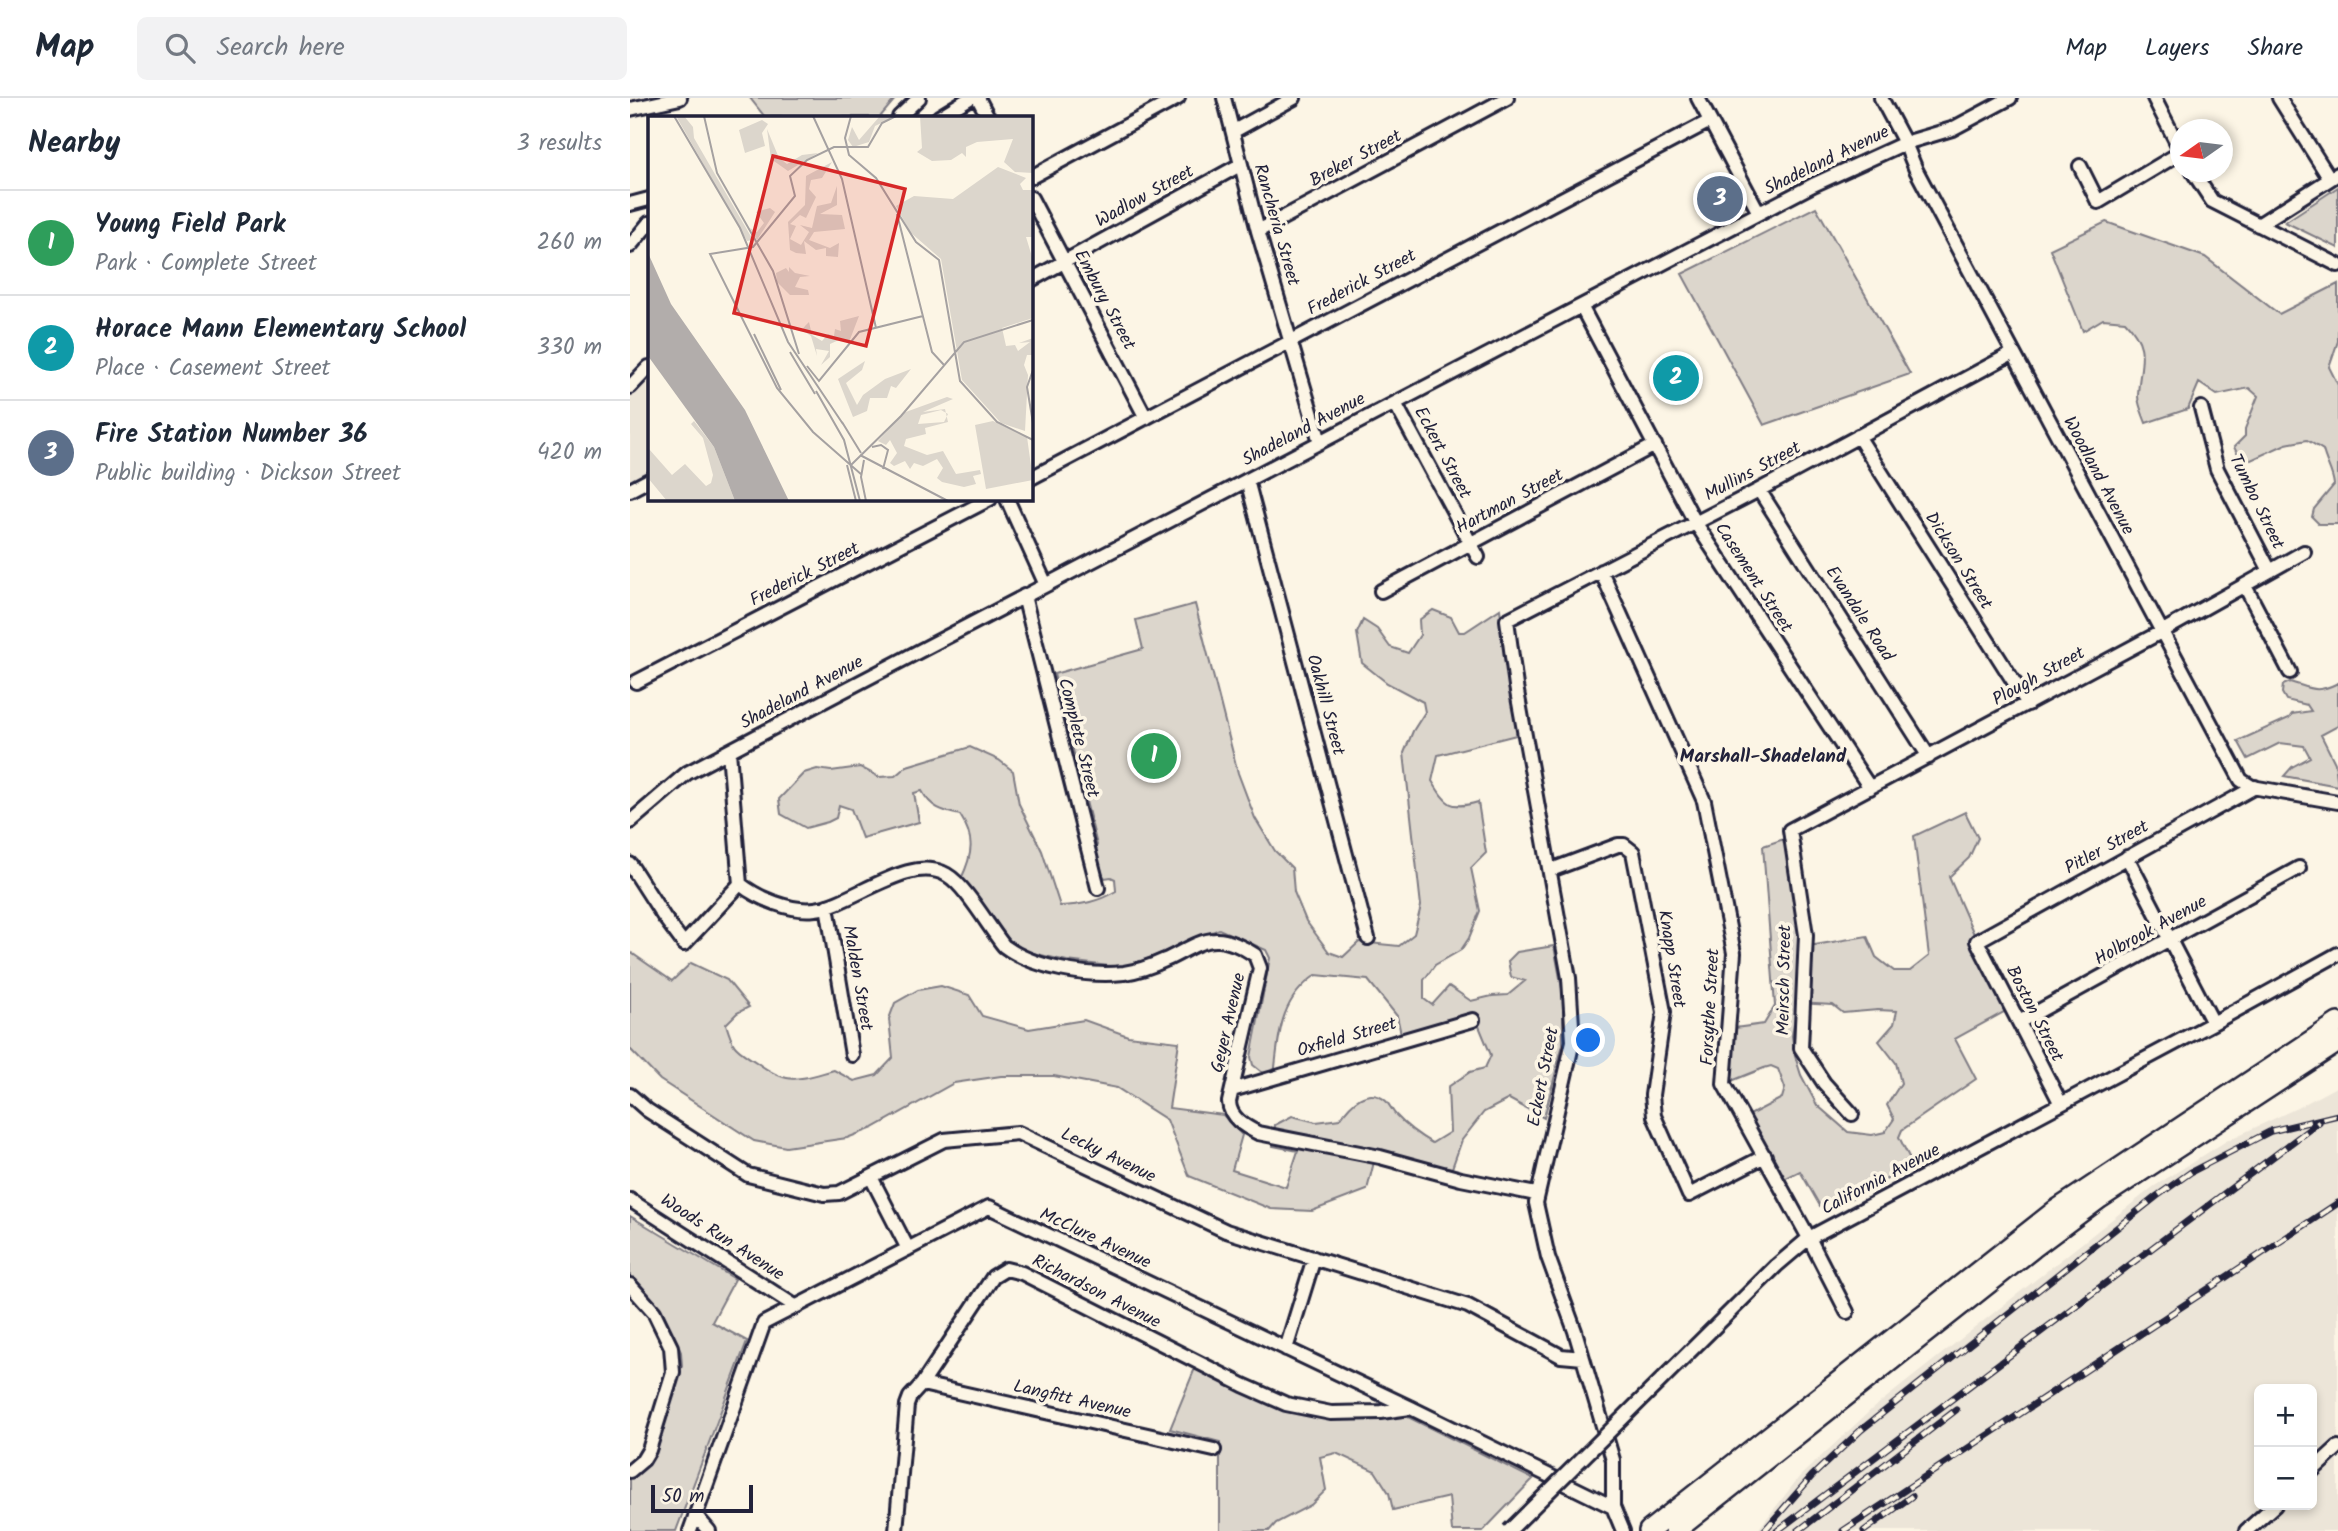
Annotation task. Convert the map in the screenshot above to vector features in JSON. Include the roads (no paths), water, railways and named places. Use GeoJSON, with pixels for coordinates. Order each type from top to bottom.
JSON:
{"type":"FeatureCollection","features":[{"type":"Feature","properties":{"kind":"highway"},"geometry":{"type":"LineString","coordinates":[[1675,1531],[1799,1423],[2055,1211],[2338,1023]]}},
{"type":"Feature","properties":{"kind":"highway"},"geometry":{"type":"LineString","coordinates":[[1649,1531],[1799,1423],[2100,1198],[2338,1042]]}},
{"type":"Feature","properties":{"kind":"street"},"geometry":{"type":"LineString","coordinates":[[630,109],[680,98]]}},
{"type":"Feature","properties":{"kind":"street"},"geometry":{"type":"LineString","coordinates":[[906,115],[919,98]]}},
{"type":"Feature","properties":{"kind":"street"},"geometry":{"type":"LineString","coordinates":[[941,116],[970,98]]}},
{"type":"Feature","properties":{"kind":"street"},"geometry":{"type":"LineString","coordinates":[[978,98],[987,116]]}},
{"type":"Feature","properties":{"kind":"street"},"geometry":{"type":"LineString","coordinates":[[1032,176],[1178,98]]}},
{"type":"Feature","properties":{"kind":"street","name":"Rancheria Street"},"geometry":{"type":"LineString","coordinates":[[1224,98],[1258,231],[1320,442]]}},
{"type":"Feature","properties":{"kind":"street"},"geometry":{"type":"LineString","coordinates":[[1234,131],[1294,98]]}},
{"type":"Feature","properties":{"kind":"street","name":"Breker Street"},"geometry":{"type":"LineString","coordinates":[[1258,231],[1507,98]]}},
{"type":"Feature","properties":{"kind":"street"},"geometry":{"type":"LineString","coordinates":[[1698,98],[1759,213]]}},
{"type":"Feature","properties":{"kind":"street","name":"Woodland Avenue"},"geometry":{"type":"LineString","coordinates":[[1881,98],[1916,170],[2238,777],[2244,783],[2255,787]]}},
{"type":"Feature","properties":{"kind":"street","name":"Shadeland Avenue"},"geometry":{"type":"LineString","coordinates":[[630,822],[687,774],[1024,596],[1813,185],[1905,143],[1952,129],[2010,98]]}},
{"type":"Feature","properties":{"kind":"street"},"geometry":{"type":"LineString","coordinates":[[2154,98],[2170,131]]}},
{"type":"Feature","properties":{"kind":"street"},"geometry":{"type":"LineString","coordinates":[[2258,225],[2334,176],[2279,98]]}},
{"type":"Feature","properties":{"kind":"street","name":"Frederick Street"},"geometry":{"type":"LineString","coordinates":[[1032,477],[1710,121]]}},
{"type":"Feature","properties":{"kind":"street"},"geometry":{"type":"LineString","coordinates":[[2080,166],[2098,202],[2170,157]]}},
{"type":"Feature","properties":{"kind":"street","name":"Wadlow Street"},"geometry":{"type":"LineString","coordinates":[[1032,279],[1240,165]]}},
{"type":"Feature","properties":{"kind":"street"},"geometry":{"type":"LineString","coordinates":[[2200,182],[2212,201],[2338,265]]}},
{"type":"Feature","properties":{"kind":"street"},"geometry":{"type":"LineString","coordinates":[[630,204],[648,199]]}},
{"type":"Feature","properties":{"kind":"street","name":"Embury Street"},"geometry":{"type":"LineString","coordinates":[[1032,200],[1146,418]]}},
{"type":"Feature","properties":{"kind":"street"},"geometry":{"type":"LineString","coordinates":[[630,246],[648,224]]}},
{"type":"Feature","properties":{"kind":"street","name":"Casement Street"},"geometry":{"type":"LineString","coordinates":[[1581,306],[1695,522],[1870,788]]}},
{"type":"Feature","properties":{"kind":"street","name":"Mullins Street"},"geometry":{"type":"LineString","coordinates":[[1507,620],[1759,490],[2013,353]]}},
{"type":"Feature","properties":{"kind":"street"},"geometry":{"type":"LineString","coordinates":[[630,387],[648,368]]}},
{"type":"Feature","properties":{"kind":"street","name":"Eckert Street"},"geometry":{"type":"LineString","coordinates":[[1395,403],[1478,556]]}},
{"type":"Feature","properties":{"kind":"street","name":"Tumbo Street"},"geometry":{"type":"LineString","coordinates":[[2201,408],[2217,469],[2270,571]]}},
{"type":"Feature","properties":{"kind":"street","name":"Dickson Street"},"geometry":{"type":"LineString","coordinates":[[1858,436],[2028,704]]}},
{"type":"Feature","properties":{"kind":"street","name":"Hartman Street"},"geometry":{"type":"LineString","coordinates":[[1381,590],[1655,445]]}},
{"type":"Feature","properties":{"kind":"street","name":"Oakhill Street"},"geometry":{"type":"LineString","coordinates":[[1247,480],[1368,938]]}},
{"type":"Feature","properties":{"kind":"street"},"geometry":{"type":"LineString","coordinates":[[630,491],[648,481]]}},
{"type":"Feature","properties":{"kind":"street","name":"Evandale Road"},"geometry":{"type":"LineString","coordinates":[[1759,490],[1929,757]]}},
{"type":"Feature","properties":{"kind":"street","name":"Frederick Street"},"geometry":{"type":"LineString","coordinates":[[636,682],[988,500]]}},
{"type":"Feature","properties":{"kind":"street"},"geometry":{"type":"LineString","coordinates":[[1007,500],[1046,585]]}},
{"type":"Feature","properties":{"kind":"street","name":"Plough Street"},"geometry":{"type":"LineString","coordinates":[[1790,830],[2028,704],[2304,552]]}},
{"type":"Feature","properties":{"kind":"street","name":"Forsythe Street"},"geometry":{"type":"LineString","coordinates":[[1601,571],[1704,801],[1734,953],[1724,1084],[1847,1312]]}},
{"type":"Feature","properties":{"kind":"street"},"geometry":{"type":"LineString","coordinates":[[2245,586],[2290,672]]}},
{"type":"Feature","properties":{"kind":"street","name":"Complete Street"},"geometry":{"type":"LineString","coordinates":[[1024,596],[1098,888]]}},
{"type":"Feature","properties":{"kind":"street","name":"Eckert Street"},"geometry":{"type":"LineString","coordinates":[[1507,620],[1516,686],[1569,978],[1573,1041],[1536,1203],[1548,1257],[1583,1358],[1613,1460],[1613,1507],[1623,1531]]}},
{"type":"Feature","properties":{"kind":"street"},"geometry":{"type":"LineString","coordinates":[[630,864],[684,944],[740,884],[729,751]]}},
{"type":"Feature","properties":{"kind":"street"},"geometry":{"type":"LineString","coordinates":[[2255,787],[2338,802]]}},
{"type":"Feature","properties":{"kind":"street","name":"Pitler Street"},"geometry":{"type":"LineString","coordinates":[[1977,941],[2255,787]]}},
{"type":"Feature","properties":{"kind":"street","name":"Meirsch Street"},"geometry":{"type":"LineString","coordinates":[[1790,830],[1806,935],[1801,1048],[1824,1083],[1852,1114]]}},
{"type":"Feature","properties":{"kind":"street","name":"Knapp Street"},"geometry":{"type":"LineString","coordinates":[[1550,870],[1606,848],[1624,845],[1636,858],[1664,1012],[1652,1096],[1654,1116],[1689,1195],[1765,1156]]}},
{"type":"Feature","properties":{"kind":"street"},"geometry":{"type":"LineString","coordinates":[[2127,857],[2213,1023]]}},
{"type":"Feature","properties":{"kind":"street","name":"Holbrook Avenue"},"geometry":{"type":"LineString","coordinates":[[2019,1022],[2299,868]]}},
{"type":"Feature","properties":{"kind":"street","name":"Geyer Avenue"},"geometry":{"type":"LineString","coordinates":[[740,884],[761,897],[785,905],[813,909],[827,906],[892,878],[926,870],[946,874],[953,879],[1004,946],[1038,964],[1086,972],[1121,973],[1154,964],[1213,940],[1251,952],[1257,958],[1259,968],[1229,1102],[1232,1113],[1242,1124],[1258,1133],[1380,1157],[1461,1179],[1536,1194]]}},
{"type":"Feature","properties":{"kind":"street","name":"Malden Street"},"geometry":{"type":"LineString","coordinates":[[827,906],[852,1055]]}},
{"type":"Feature","properties":{"kind":"street","name":"Boston Street"},"geometry":{"type":"LineString","coordinates":[[1977,941],[2061,1104]]}},
{"type":"Feature","properties":{"kind":"street","name":"California Avenue"},"geometry":{"type":"LineString","coordinates":[[1509,1531],[1776,1266],[1809,1238],[2338,954]]}},
{"type":"Feature","properties":{"kind":"street","name":"Oxfield Street"},"geometry":{"type":"LineString","coordinates":[[1232,1090],[1473,1020]]}},
{"type":"Feature","properties":{"kind":"street","name":"Lecky Avenue"},"geometry":{"type":"LineString","coordinates":[[630,1095],[647,1110],[752,1177],[832,1194],[944,1139],[1018,1133],[1226,1231],[1468,1306],[1561,1356],[1583,1358]]}},
{"type":"Feature","properties":{"kind":"street"},"geometry":{"type":"LineString","coordinates":[[871,1177],[908,1249]]}},
{"type":"Feature","properties":{"kind":"street","name":"Woods Run Avenue"},"geometry":{"type":"LineString","coordinates":[[630,1200],[795,1306]]}},
{"type":"Feature","properties":{"kind":"street","name":"McClure Avenue"},"geometry":{"type":"LineString","coordinates":[[690,1531],[764,1323],[989,1208],[1613,1507]]}},
{"type":"Feature","properties":{"kind":"street"},"geometry":{"type":"LineString","coordinates":[[1286,1349],[1314,1258]]}},
{"type":"Feature","properties":{"kind":"street","name":"Richardson Avenue"},"geometry":{"type":"LineString","coordinates":[[896,1531],[907,1405],[910,1397],[922,1384],[993,1277],[1001,1270],[1012,1269],[1286,1404],[1331,1413],[1381,1412],[1410,1408]]}},
{"type":"Feature","properties":{"kind":"street"},"geometry":{"type":"LineString","coordinates":[[630,1285],[654,1312],[661,1325],[671,1347],[673,1373],[649,1450],[643,1460],[630,1471]]}},
{"type":"Feature","properties":{"kind":"street","name":"Langfitt Avenue"},"geometry":{"type":"LineString","coordinates":[[922,1384],[1214,1450]]}},
{"type":"Feature","properties":{"kind":"street"},"geometry":{"type":"LineString","coordinates":[[2317,1466],[2338,1447]]}},
{"type":"Feature","properties":{"kind":"street"},"geometry":{"type":"LineString","coordinates":[[2246,1531],[2269,1510]]}},
{"type":"Feature","properties":{"kind":"street"},"geometry":{"type":"LineString","coordinates":[[697,1517],[709,1531]]}},
{"type":"Feature","properties":{"kind":"railway"},"geometry":{"type":"LineString","coordinates":[[1764,1531],[1812,1476],[1861,1430],[2157,1196],[2191,1172],[2271,1131],[2338,1115]]}},
{"type":"Feature","properties":{"kind":"railway"},"geometry":{"type":"LineString","coordinates":[[1777,1531],[2319,1122]]}},
{"type":"Feature","properties":{"kind":"railway"},"geometry":{"type":"LineString","coordinates":[[1843,1531],[2338,1203]]}},
{"type":"Feature","properties":{"kind":"railway"},"geometry":{"type":"LineString","coordinates":[[1798,1531],[1956,1410]]}},
{"type":"Feature","properties":{"kind":"railway"},"geometry":{"type":"LineString","coordinates":[[1864,1531],[1912,1496]]}},
{"type":"Feature","properties":{"kind":"place","name":"Fire Station Number 36"},"geometry":{"type":"Point","coordinates":[1720,199]}},
{"type":"Feature","properties":{"kind":"place","name":"Horace Mann Elementary School"},"geometry":{"type":"Point","coordinates":[1676,378]}},
{"type":"Feature","properties":{"kind":"place","name":"Young Field Park"},"geometry":{"type":"Point","coordinates":[1154,756]}},
{"type":"Feature","properties":{"kind":"district","name":"Marshall-Shadeland"},"geometry":{"type":"Point","coordinates":[1763,757]}}]}
